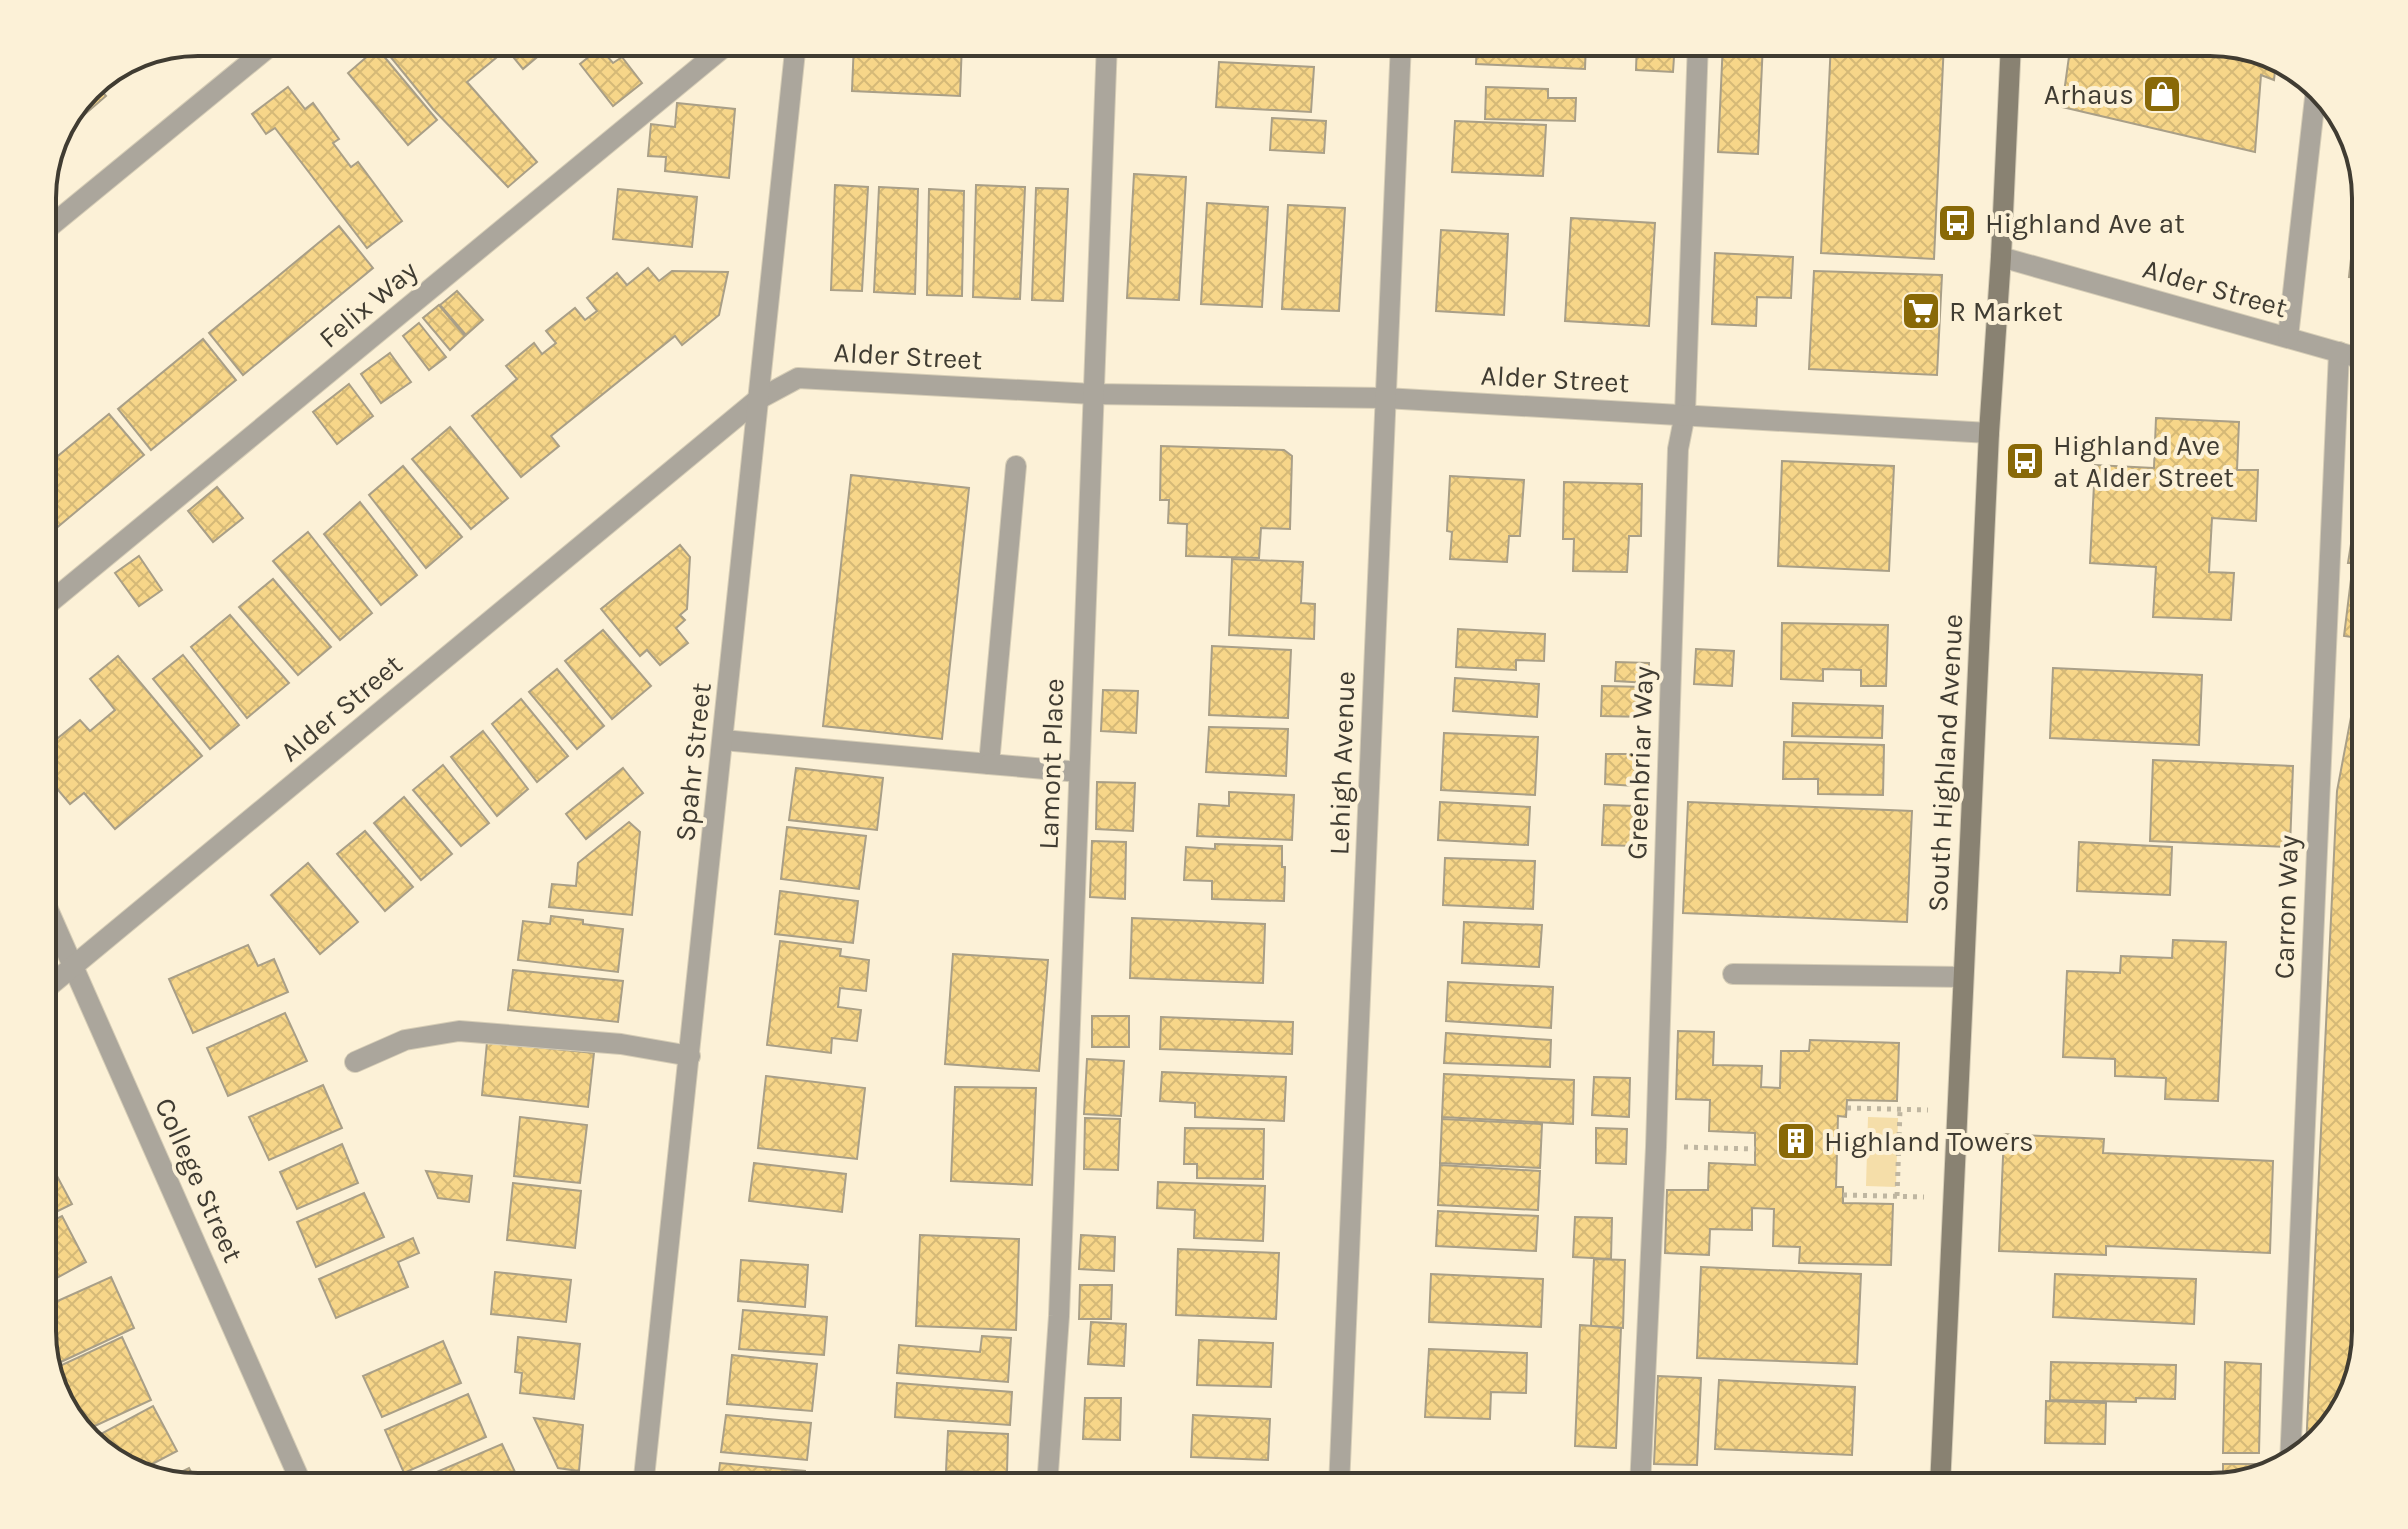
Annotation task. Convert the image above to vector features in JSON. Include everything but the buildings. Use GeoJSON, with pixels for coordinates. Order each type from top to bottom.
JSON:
{"type":"FeatureCollection","features":[{"type":"Feature","properties":{"kind":"main road","name":"South Highland Avenue"},"geometry":{"type":"LineString","coordinates":[[1941,1473],[1989,433],[2010,56]]}},
{"type":"Feature","properties":{"kind":"street"},"geometry":{"type":"LineString","coordinates":[[56,222],[258,56]]}},
{"type":"Feature","properties":{"kind":"street","name":"Felix Way"},"geometry":{"type":"LineString","coordinates":[[56,597],[713,56]]}},
{"type":"Feature","properties":{"kind":"street","name":"Spahr Street"},"geometry":{"type":"LineString","coordinates":[[645,1473],[794,56]]}},
{"type":"Feature","properties":{"kind":"street","name":"Lamont Place"},"geometry":{"type":"LineString","coordinates":[[1048,1473],[1059,1316],[1106,56]]}},
{"type":"Feature","properties":{"kind":"street","name":"Lehigh Avenue"},"geometry":{"type":"LineString","coordinates":[[1340,1473],[1400,56]]}},
{"type":"Feature","properties":{"kind":"street","name":"Greenbriar Way"},"geometry":{"type":"LineString","coordinates":[[1641,1473],[1656,1147],[1678,449],[1685,414],[1698,56]]}},
{"type":"Feature","properties":{"kind":"street"},"geometry":{"type":"LineString","coordinates":[[2288,337],[2315,102]]}},
{"type":"Feature","properties":{"kind":"street","name":"Alder Street"},"geometry":{"type":"LineString","coordinates":[[2001,257],[2352,356]]}},
{"type":"Feature","properties":{"kind":"street","name":"Carron Way"},"geometry":{"type":"LineString","coordinates":[[2291,1448],[2339,352]]}},
{"type":"Feature","properties":{"kind":"street","name":"Alder Street"},"geometry":{"type":"LineString","coordinates":[[56,981],[757,400],[798,378],[1093,394],[1385,398],[1989,433]]}},
{"type":"Feature","properties":{"kind":"street"},"geometry":{"type":"LineString","coordinates":[[989,764],[1016,466]]}},
{"type":"Feature","properties":{"kind":"street"},"geometry":{"type":"LineString","coordinates":[[723,740],[1079,772]]}},
{"type":"Feature","properties":{"kind":"street","name":"College Street"},"geometry":{"type":"LineString","coordinates":[[56,925],[297,1473]]}},
{"type":"Feature","properties":{"kind":"street"},"geometry":{"type":"LineString","coordinates":[[1733,974],[1963,977]]}},
{"type":"Feature","properties":{"kind":"street"},"geometry":{"type":"LineString","coordinates":[[355,1062],[405,1040],[459,1031],[621,1044],[690,1056]]}},
{"type":"Feature","properties":{"kind":"path"},"geometry":{"type":"LineString","coordinates":[[1843,1195],[1895,1196],[1900,1110],[1847,1108]]}},
{"type":"Feature","properties":{"kind":"path"},"geometry":{"type":"LineString","coordinates":[[1726,1148],[1755,1149]]}},
{"type":"Feature","properties":{"kind":"shaded area"},"geometry":{"type":"Polygon","coordinates":[[[1868,1117],[1898,1118],[1896,1187],[1866,1186],[1868,1117]]]}},
{"type":"Feature","properties":{"kind":"place","name":"Arhaus"},"geometry":{"type":"Point","coordinates":[2162,94]}},
{"type":"Feature","properties":{"kind":"place","name":"Highland Ave at"},"geometry":{"type":"Point","coordinates":[1957,223]}},
{"type":"Feature","properties":{"kind":"place","name":"R Market"},"geometry":{"type":"Point","coordinates":[1921,311]}},
{"type":"Feature","properties":{"kind":"place","name":"Highland Ave at Alder Street"},"geometry":{"type":"Point","coordinates":[2025,461]}},
{"type":"Feature","properties":{"kind":"place","name":"Highland Towers"},"geometry":{"type":"Point","coordinates":[1796,1141]}}]}
